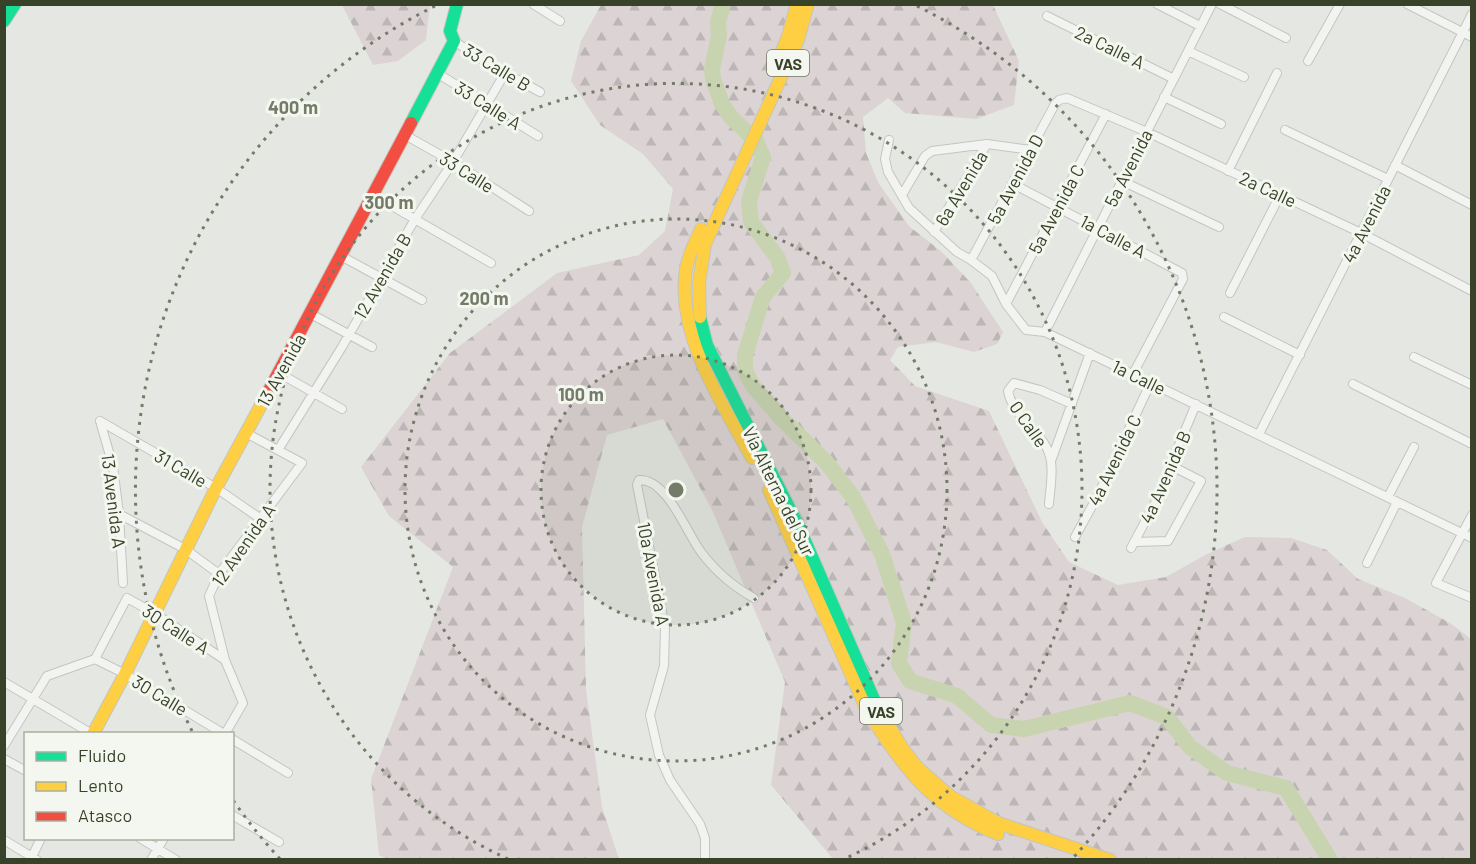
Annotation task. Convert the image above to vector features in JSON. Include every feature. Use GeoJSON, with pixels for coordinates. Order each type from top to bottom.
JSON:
{"type":"FeatureCollection","features":[{"type":"Feature","properties":{"kind":"main road"},"geometry":{"type":"LineString","coordinates":[[4,21],[15,4]]}},
{"type":"Feature","properties":{"kind":"main road","name":"13 Avenida"},"geometry":{"type":"LineString","coordinates":[[93,732],[125,674],[216,488],[311,314],[454,41],[450,31],[457,4]]}},
{"type":"Feature","properties":{"kind":"main road","name":"Vía Alterna del Sur"},"geometry":{"type":"LineString","coordinates":[[757,117],[792,25],[797,4]]}},
{"type":"Feature","properties":{"kind":"main road","name":"Vía Alterna del Sur"},"geometry":{"type":"LineString","coordinates":[[808,4],[798,40],[757,117],[700,243],[697,280],[700,323],[722,387],[757,457],[866,708],[898,759],[924,788],[945,805],[973,822],[994,832],[1078,860]]}},
{"type":"Feature","properties":{"kind":"main road","name":"Vía Alterna del Sur"},"geometry":{"type":"LineString","coordinates":[[757,457],[799,527],[876,704],[903,749],[917,767],[950,796],[998,824],[1110,860]]}},
{"type":"Feature","properties":{"kind":"street"},"geometry":{"type":"LineString","coordinates":[[533,4],[560,21]]}},
{"type":"Feature","properties":{"kind":"street"},"geometry":{"type":"LineString","coordinates":[[1157,4],[1200,26]]}},
{"type":"Feature","properties":{"kind":"street","name":"5a Avenida"},"geometry":{"type":"LineString","coordinates":[[1045,332],[1212,4]]}},
{"type":"Feature","properties":{"kind":"street"},"geometry":{"type":"LineString","coordinates":[[1220,4],[1286,38]]}},
{"type":"Feature","properties":{"kind":"street"},"geometry":{"type":"LineString","coordinates":[[1308,61],[1340,4]]}},
{"type":"Feature","properties":{"kind":"street"},"geometry":{"type":"LineString","coordinates":[[1407,4],[1472,37]]}},
{"type":"Feature","properties":{"kind":"street","name":"4a Avenida"},"geometry":{"type":"LineString","coordinates":[[1259,434],[1472,14]]}},
{"type":"Feature","properties":{"kind":"street","name":"2a Calle A"},"geometry":{"type":"LineString","coordinates":[[1047,16],[1174,79]]}},
{"type":"Feature","properties":{"kind":"street","name":"33 Calle B"},"geometry":{"type":"LineString","coordinates":[[454,41],[540,92]]}},
{"type":"Feature","properties":{"kind":"street"},"geometry":{"type":"LineString","coordinates":[[1188,51],[1244,77]]}},
{"type":"Feature","properties":{"kind":"street","name":"33 Calle A"},"geometry":{"type":"LineString","coordinates":[[437,73],[538,136]]}},
{"type":"Feature","properties":{"kind":"street","name":"12 Avenida B"},"geometry":{"type":"LineString","coordinates":[[278,450],[505,73]]}},
{"type":"Feature","properties":{"kind":"street"},"geometry":{"type":"LineString","coordinates":[[1228,171],[1277,73]]}},
{"type":"Feature","properties":{"kind":"street"},"geometry":{"type":"LineString","coordinates":[[1164,97],[1221,124]]}},
{"type":"Feature","properties":{"kind":"street","name":"2a Calle"},"geometry":{"type":"LineString","coordinates":[[1059,100],[1067,98],[1147,132],[1361,233],[1472,291]]}},
{"type":"Feature","properties":{"kind":"street","name":"5a Avenida D"},"geometry":{"type":"LineString","coordinates":[[971,260],[1059,100]]}},
{"type":"Feature","properties":{"kind":"street","name":"5a Avenida C"},"geometry":{"type":"LineString","coordinates":[[1006,304],[1106,114]]}},
{"type":"Feature","properties":{"kind":"street"},"geometry":{"type":"LineString","coordinates":[[1285,130],[1388,179]]}},
{"type":"Feature","properties":{"kind":"street","name":"33 Calle"},"geometry":{"type":"LineString","coordinates":[[405,135],[453,162],[529,211]]}},
{"type":"Feature","properties":{"kind":"street","name":"1a Calle"},"geometry":{"type":"LineString","coordinates":[[889,140],[885,159],[888,172],[909,208],[957,252],[992,276],[1006,304],[1026,330],[1045,332],[1472,538]]}},
{"type":"Feature","properties":{"kind":"street"},"geometry":{"type":"LineString","coordinates":[[902,195],[925,156],[932,151],[987,144],[1031,150]]}},
{"type":"Feature","properties":{"kind":"street","name":"6a Avenida"},"geometry":{"type":"LineString","coordinates":[[934,232],[987,144]]}},
{"type":"Feature","properties":{"kind":"street"},"geometry":{"type":"LineString","coordinates":[[1395,165],[1472,205]]}},
{"type":"Feature","properties":{"kind":"street"},"geometry":{"type":"LineString","coordinates":[[1122,181],[1219,227]]}},
{"type":"Feature","properties":{"kind":"street","name":"1a Calle A"},"geometry":{"type":"LineString","coordinates":[[1012,184],[1182,273],[1183,279],[1133,374]]}},
{"type":"Feature","properties":{"kind":"street"},"geometry":{"type":"LineString","coordinates":[[373,195],[491,263]]}},
{"type":"Feature","properties":{"kind":"street"},"geometry":{"type":"LineString","coordinates":[[1230,292],[1280,195]]}},
{"type":"Feature","properties":{"kind":"street"},"geometry":{"type":"LineString","coordinates":[[341,256],[422,300]]}},
{"type":"Feature","properties":{"kind":"street"},"geometry":{"type":"LineString","coordinates":[[311,314],[372,347]]}},
{"type":"Feature","properties":{"kind":"street"},"geometry":{"type":"LineString","coordinates":[[1224,317],[1300,355]]}},
{"type":"Feature","properties":{"kind":"street"},"geometry":{"type":"LineString","coordinates":[[1051,461],[1090,353]]}},
{"type":"Feature","properties":{"kind":"street"},"geometry":{"type":"LineString","coordinates":[[1414,357],[1472,385]]}},
{"type":"Feature","properties":{"kind":"street"},"geometry":{"type":"LineString","coordinates":[[279,373],[342,410]]}},
{"type":"Feature","properties":{"kind":"street","name":"4a Avenida C"},"geometry":{"type":"LineString","coordinates":[[1075,537],[1097,497],[1151,382]]}},
{"type":"Feature","properties":{"kind":"street","name":"0 Calle"},"geometry":{"type":"LineString","coordinates":[[1049,504],[1051,461],[1046,446],[1020,414],[1009,397],[1008,391],[1014,383],[1040,390],[1072,404]]}},
{"type":"Feature","properties":{"kind":"street"},"geometry":{"type":"LineString","coordinates":[[1353,384],[1472,444]]}},
{"type":"Feature","properties":{"kind":"street","name":"4a Avenida B"},"geometry":{"type":"LineString","coordinates":[[1172,466],[1201,481],[1168,541],[1133,545],[1172,466],[1196,404]]}},
{"type":"Feature","properties":{"kind":"street","name":"31 Calle"},"geometry":{"type":"LineString","coordinates":[[100,421],[216,488],[261,519]]}},
{"type":"Feature","properties":{"kind":"street","name":"13 Avenida A"},"geometry":{"type":"LineString","coordinates":[[100,421],[113,466],[119,514],[123,583]]}},
{"type":"Feature","properties":{"kind":"street"},"geometry":{"type":"LineString","coordinates":[[246,433],[278,450]]}},
{"type":"Feature","properties":{"kind":"street"},"geometry":{"type":"LineString","coordinates":[[1388,497],[1414,447]]}},
{"type":"Feature","properties":{"kind":"street","name":"12 Avenida A"},"geometry":{"type":"LineString","coordinates":[[226,732],[243,704],[225,660],[209,596],[219,574],[302,464],[278,450]]}},
{"type":"Feature","properties":{"kind":"street","name":"10a Avenida A"},"geometry":{"type":"LineString","coordinates":[[705,860],[705,838],[700,824],[670,780],[662,764],[650,715],[664,666],[665,627],[637,485],[639,480],[658,487],[671,502],[700,551],[724,579],[754,598]]}},
{"type":"Feature","properties":{"kind":"street"},"geometry":{"type":"LineString","coordinates":[[1367,563],[1397,502]]}},
{"type":"Feature","properties":{"kind":"street"},"geometry":{"type":"LineString","coordinates":[[119,514],[185,549],[219,574]]}},
{"type":"Feature","properties":{"kind":"street"},"geometry":{"type":"LineString","coordinates":[[1472,515],[1436,583],[1472,598]]}},
{"type":"Feature","properties":{"kind":"street","name":"30 Calle A"},"geometry":{"type":"LineString","coordinates":[[95,659],[127,598],[225,660]]}},
{"type":"Feature","properties":{"kind":"street"},"geometry":{"type":"LineString","coordinates":[[4,746],[47,676],[95,659]]}},
{"type":"Feature","properties":{"kind":"street","name":"30 Calle"},"geometry":{"type":"LineString","coordinates":[[95,659],[125,674],[222,732]]}},
{"type":"Feature","properties":{"kind":"street"},"geometry":{"type":"LineString","coordinates":[[4,682],[89,732]]}},
{"type":"Feature","properties":{"kind":"street"},"geometry":{"type":"LineString","coordinates":[[234,740],[288,773]]}},
{"type":"Feature","properties":{"kind":"street"},"geometry":{"type":"LineString","coordinates":[[4,759],[24,770]]}},
{"type":"Feature","properties":{"kind":"street"},"geometry":{"type":"LineString","coordinates":[[234,816],[279,842]]}},
{"type":"Feature","properties":{"kind":"street"},"geometry":{"type":"LineString","coordinates":[[4,840],[33,858],[40,840]]}},
{"type":"Feature","properties":{"kind":"street"},"geometry":{"type":"LineString","coordinates":[[143,840],[176,860]]}},
{"type":"Feature","properties":{"kind":"street"},"geometry":{"type":"LineString","coordinates":[[151,860],[163,840]]}},
{"type":"Feature","properties":{"kind":"green space"},"geometry":{"type":"Polygon","coordinates":[[[342,5],[430,5],[426,40],[398,61],[373,65],[342,5]]]}},
{"type":"Feature","properties":{"kind":"green space"},"geometry":{"type":"Polygon","coordinates":[[[601,5],[993,5],[1019,61],[1014,105],[976,119],[905,113],[888,98],[863,117],[866,153],[879,184],[910,227],[941,251],[971,283],[1003,332],[997,344],[974,352],[936,342],[898,347],[890,360],[915,386],[989,411],[1042,522],[1069,562],[1118,585],[1166,577],[1207,554],[1245,537],[1291,538],[1327,550],[1358,579],[1405,598],[1450,623],[1471,639],[1471,859],[833,859],[771,785],[785,682],[712,510],[663,419],[607,435],[582,527],[586,689],[602,807],[619,859],[386,859],[379,855],[371,779],[453,567],[389,516],[361,467],[450,353],[557,273],[639,255],[665,231],[673,189],[643,154],[600,125],[571,81],[581,41],[601,5]]]}},
{"type":"Feature","properties":{"kind":"waterway"},"geometry":{"type":"LineString","coordinates":[[723,4],[718,22],[719,35],[712,69],[713,79],[722,104],[731,117],[756,141],[763,157],[749,201],[751,222],[777,257],[783,273],[763,297],[745,355],[745,371],[753,386],[780,417],[826,462],[853,497],[882,554],[904,623],[899,663],[910,681],[957,696],[991,725],[1024,729],[1130,703],[1167,717],[1190,747],[1227,773],[1286,788],[1330,860]]}},
{"type":"Feature","properties":{"kind":"traffic: fast"},"geometry":{"type":"LineString","coordinates":[[4,21],[15,4]]}},
{"type":"Feature","properties":{"kind":"traffic: fast"},"geometry":{"type":"LineString","coordinates":[[411,123],[454,41],[450,31],[457,4]]}},
{"type":"Feature","properties":{"kind":"traffic: fast"},"geometry":{"type":"LineString","coordinates":[[700,317],[707,345],[799,527],[876,704],[887,723]]}},
{"type":"Feature","properties":{"kind":"traffic: slow"},"geometry":{"type":"LineString","coordinates":[[775,69],[797,4]]}},
{"type":"Feature","properties":{"kind":"traffic: slow"},"geometry":{"type":"LineString","coordinates":[[700,317],[699,283],[705,244],[798,40],[808,4]]}},
{"type":"Feature","properties":{"kind":"traffic: slow"},"geometry":{"type":"LineString","coordinates":[[701,229],[691,253],[685,277],[685,301],[689,325],[706,372],[752,458]]}},
{"type":"Feature","properties":{"kind":"traffic: slow"},"geometry":{"type":"LineString","coordinates":[[94,732],[216,488],[266,396]]}},
{"type":"Feature","properties":{"kind":"traffic: slow"},"geometry":{"type":"LineString","coordinates":[[769,490],[866,708],[879,729],[906,766],[937,798],[975,824],[998,834]]}},
{"type":"Feature","properties":{"kind":"traffic: slow"},"geometry":{"type":"LineString","coordinates":[[887,723],[917,767],[950,796],[998,823],[1110,860]]}},
{"type":"Feature","properties":{"kind":"traffic: jam"},"geometry":{"type":"LineString","coordinates":[[266,396],[411,123]]}}]}
